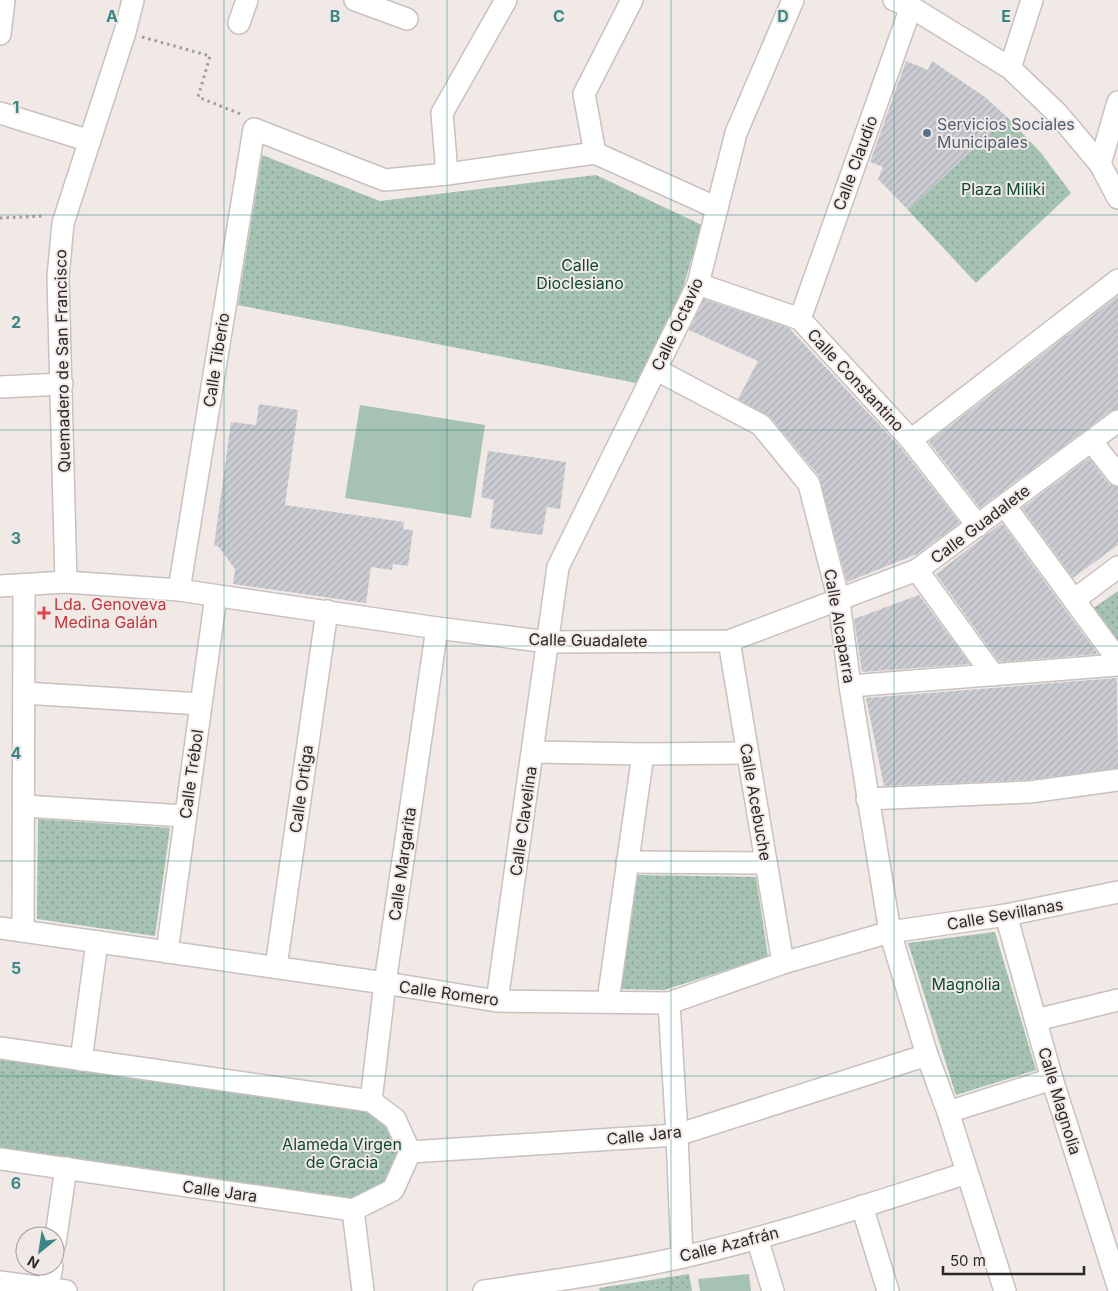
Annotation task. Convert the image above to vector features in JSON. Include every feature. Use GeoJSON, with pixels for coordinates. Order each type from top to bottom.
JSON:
{"type":"FeatureCollection","features":[{"type":"Feature","properties":{"kind":"street"},"geometry":{"type":"LineString","coordinates":[[0,34],[4,0]]}},
{"type":"Feature","properties":{"kind":"street","name":"Quemadero de San Francisco"},"geometry":{"type":"LineString","coordinates":[[66,582],[58,277],[63,223],[125,32],[133,0]]}},
{"type":"Feature","properties":{"kind":"street"},"geometry":{"type":"LineString","coordinates":[[239,23],[248,0]]}},
{"type":"Feature","properties":{"kind":"street"},"geometry":{"type":"LineString","coordinates":[[355,0],[407,19]]}},
{"type":"Feature","properties":{"kind":"street"},"geometry":{"type":"LineString","coordinates":[[448,174],[442,113],[506,0]]}},
{"type":"Feature","properties":{"kind":"street"},"geometry":{"type":"LineString","coordinates":[[595,153],[584,94],[632,0]]}},
{"type":"Feature","properties":{"kind":"street","name":"Calle Octavio"},"geometry":{"type":"LineString","coordinates":[[548,642],[558,567],[698,284],[736,133],[793,0]]}},
{"type":"Feature","properties":{"kind":"street"},"geometry":{"type":"LineString","coordinates":[[1010,68],[1032,0]]}},
{"type":"Feature","properties":{"kind":"street"},"geometry":{"type":"LineString","coordinates":[[903,3],[1010,68],[1057,112],[1100,164],[1118,198]]}},
{"type":"Feature","properties":{"kind":"street","name":"Calle Claudio"},"geometry":{"type":"LineString","coordinates":[[800,319],[903,3]]}},
{"type":"Feature","properties":{"kind":"street"},"geometry":{"type":"LineString","coordinates":[[1100,164],[1118,102]]}},
{"type":"Feature","properties":{"kind":"street"},"geometry":{"type":"LineString","coordinates":[[0,113],[90,141]]}},
{"type":"Feature","properties":{"kind":"street"},"geometry":{"type":"LineString","coordinates":[[254,129],[385,180],[448,174],[595,153],[716,208]]}},
{"type":"Feature","properties":{"kind":"street","name":"Calle Tiberio"},"geometry":{"type":"LineString","coordinates":[[179,590],[254,129]]}},
{"type":"Feature","properties":{"kind":"street"},"geometry":{"type":"LineString","coordinates":[[911,440],[1118,280]]}},
{"type":"Feature","properties":{"kind":"street","name":"Calle Constantino"},"geometry":{"type":"LineString","coordinates":[[698,284],[800,319],[911,440],[978,526]]}},
{"type":"Feature","properties":{"kind":"street","name":"Calle Alcaparra"},"geometry":{"type":"LineString","coordinates":[[657,370],[761,425],[809,484],[839,601],[850,686],[890,932],[927,1056],[948,1112],[1005,1291]]}},
{"type":"Feature","properties":{"kind":"street"},"geometry":{"type":"LineString","coordinates":[[0,387],[62,384]]}},
{"type":"Feature","properties":{"kind":"street","name":"Calle Guadalete"},"geometry":{"type":"LineString","coordinates":[[0,586],[66,582],[179,590],[437,628],[548,642],[729,641],[918,570],[1118,421]]}},
{"type":"Feature","properties":{"kind":"street"},"geometry":{"type":"LineString","coordinates":[[1092,442],[1118,475]]}},
{"type":"Feature","properties":{"kind":"street"},"geometry":{"type":"LineString","coordinates":[[1005,506],[1118,660]]}},
{"type":"Feature","properties":{"kind":"street"},"geometry":{"type":"LineString","coordinates":[[1074,600],[1118,567]]}},
{"type":"Feature","properties":{"kind":"street"},"geometry":{"type":"LineString","coordinates":[[918,570],[993,675]]}},
{"type":"Feature","properties":{"kind":"street"},"geometry":{"type":"LineString","coordinates":[[23,931],[24,585]]}},
{"type":"Feature","properties":{"kind":"street","name":"Calle Trébol"},"geometry":{"type":"LineString","coordinates":[[168,952],[216,596]]}},
{"type":"Feature","properties":{"kind":"street","name":"Calle Ortiga"},"geometry":{"type":"LineString","coordinates":[[276,968],[327,612]]}},
{"type":"Feature","properties":{"kind":"street","name":"Calle Margarita"},"geometry":{"type":"LineString","coordinates":[[370,1101],[385,983],[437,628]]}},
{"type":"Feature","properties":{"kind":"street","name":"Calle Acebuche"},"geometry":{"type":"LineString","coordinates":[[729,641],[783,964]]}},
{"type":"Feature","properties":{"kind":"street","name":"Calle Clavelina"},"geometry":{"type":"LineString","coordinates":[[497,1001],[534,752],[548,642]]}},
{"type":"Feature","properties":{"kind":"street"},"geometry":{"type":"LineString","coordinates":[[850,686],[1118,665]]}},
{"type":"Feature","properties":{"kind":"street"},"geometry":{"type":"LineString","coordinates":[[24,693],[201,704]]}},
{"type":"Feature","properties":{"kind":"street"},"geometry":{"type":"LineString","coordinates":[[534,752],[747,753]]}},
{"type":"Feature","properties":{"kind":"street"},"geometry":{"type":"LineString","coordinates":[[608,1001],[643,754]]}},
{"type":"Feature","properties":{"kind":"street"},"geometry":{"type":"LineString","coordinates":[[868,799],[1030,792],[1118,780]]}},
{"type":"Feature","properties":{"kind":"street"},"geometry":{"type":"LineString","coordinates":[[24,806],[185,816]]}},
{"type":"Feature","properties":{"kind":"street"},"geometry":{"type":"LineString","coordinates":[[627,862],[766,863]]}},
{"type":"Feature","properties":{"kind":"street","name":"Calle Sevillanas"},"geometry":{"type":"LineString","coordinates":[[890,932],[1006,915],[1118,892]]}},
{"type":"Feature","properties":{"kind":"street","name":"Calle Magnolia"},"geometry":{"type":"LineString","coordinates":[[1006,915],[1052,1079],[1118,1286]]}},
{"type":"Feature","properties":{"kind":"street","name":"Calle Romero"},"geometry":{"type":"LineString","coordinates":[[0,928],[385,983],[497,1001],[670,1003],[783,964],[890,932]]}},
{"type":"Feature","properties":{"kind":"street"},"geometry":{"type":"LineString","coordinates":[[81,1060],[97,942]]}},
{"type":"Feature","properties":{"kind":"street"},"geometry":{"type":"LineString","coordinates":[[1036,1020],[1118,1000]]}},
{"type":"Feature","properties":{"kind":"street"},"geometry":{"type":"LineString","coordinates":[[670,1003],[678,1135],[682,1257]]}},
{"type":"Feature","properties":{"kind":"street"},"geometry":{"type":"LineString","coordinates":[[0,1048],[370,1101],[395,1119],[410,1152],[393,1190],[353,1210],[363,1291]]}},
{"type":"Feature","properties":{"kind":"street","name":"Calle Jara"},"geometry":{"type":"LineString","coordinates":[[410,1152],[678,1135],[927,1056]]}},
{"type":"Feature","properties":{"kind":"street"},"geometry":{"type":"LineString","coordinates":[[948,1112],[1052,1079]]}},
{"type":"Feature","properties":{"kind":"street","name":"Calle Jara"},"geometry":{"type":"LineString","coordinates":[[0,1159],[353,1210]]}},
{"type":"Feature","properties":{"kind":"street"},"geometry":{"type":"LineString","coordinates":[[57,1226],[66,1168]]}},
{"type":"Feature","properties":{"kind":"street","name":"Calle Azafrán"},"geometry":{"type":"LineString","coordinates":[[484,1291],[584,1284],[757,1238],[967,1173]]}},
{"type":"Feature","properties":{"kind":"street"},"geometry":{"type":"LineString","coordinates":[[862,1206],[888,1291]]}},
{"type":"Feature","properties":{"kind":"street"},"geometry":{"type":"LineString","coordinates":[[757,1238],[773,1291]]}},
{"type":"Feature","properties":{"kind":"street"},"geometry":{"type":"LineString","coordinates":[[0,1282],[57,1290],[54,1276]]}},
{"type":"Feature","properties":{"kind":"path"},"geometry":{"type":"LineString","coordinates":[[125,32],[210,56],[198,97],[242,114],[254,129]]}},
{"type":"Feature","properties":{"kind":"path"},"geometry":{"type":"LineString","coordinates":[[0,218],[65,215]]}},
{"type":"Feature","properties":{"kind":"green space","name":"Plaza Miliki"},"geometry":{"type":"Polygon","coordinates":[[[1007,117],[1041,153],[1071,193],[976,283],[908,210],[1007,117]]]}},
{"type":"Feature","properties":{"kind":"green space","name":"Calle Dioclesiano"},"geometry":{"type":"Polygon","coordinates":[[[262,155],[380,201],[596,175],[702,225],[681,294],[636,383],[238,305],[262,155]]]}},
{"type":"Feature","properties":{"kind":"green space"},"geometry":{"type":"Polygon","coordinates":[[[360,405],[485,425],[471,518],[345,498],[360,405]]]}},
{"type":"Feature","properties":{"kind":"green space"},"geometry":{"type":"Polygon","coordinates":[[[1118,591],[1118,650],[1092,609],[1118,591]]]}},
{"type":"Feature","properties":{"kind":"green space"},"geometry":{"type":"Polygon","coordinates":[[[38,819],[170,828],[155,936],[37,919],[38,819]]]}},
{"type":"Feature","properties":{"kind":"green space"},"geometry":{"type":"Polygon","coordinates":[[[638,875],[756,877],[768,957],[664,990],[621,989],[638,875]]]}},
{"type":"Feature","properties":{"kind":"green space","name":"Magnolia"},"geometry":{"type":"Polygon","coordinates":[[[995,932],[1036,1070],[956,1095],[908,943],[995,932]]]}},
{"type":"Feature","properties":{"kind":"green space","name":"Alameda Virgen de Gracia"},"geometry":{"type":"Polygon","coordinates":[[[0,1058],[368,1110],[391,1124],[399,1153],[388,1185],[351,1201],[0,1151],[0,1058]]]}},
{"type":"Feature","properties":{"kind":"green space"},"geometry":{"type":"Polygon","coordinates":[[[689,1274],[692,1291],[600,1291],[599,1288],[689,1274]]]}},
{"type":"Feature","properties":{"kind":"green space"},"geometry":{"type":"Polygon","coordinates":[[[749,1274],[751,1291],[700,1291],[698,1279],[749,1274]]]}},
{"type":"Feature","properties":{"kind":"building"},"geometry":{"type":"Polygon","coordinates":[[[906,61],[928,70],[932,61],[985,97],[1007,117],[908,210],[878,179],[883,167],[870,162],[906,61]]]}},
{"type":"Feature","properties":{"kind":"building"},"geometry":{"type":"Polygon","coordinates":[[[1118,296],[1118,409],[1111,411],[980,508],[929,442],[1118,296]]]}},
{"type":"Feature","properties":{"kind":"building"},"geometry":{"type":"Polygon","coordinates":[[[704,299],[789,328],[901,448],[960,523],[917,554],[847,582],[819,476],[770,417],[738,399],[758,361],[689,330],[704,299]]]}},
{"type":"Feature","properties":{"kind":"building"},"geometry":{"type":"Polygon","coordinates":[[[259,404],[298,410],[285,505],[404,522],[403,529],[413,530],[408,566],[393,564],[392,570],[371,567],[366,603],[233,584],[235,569],[218,546],[214,546],[231,422],[256,425],[259,404]]]}},
{"type":"Feature","properties":{"kind":"building"},"geometry":{"type":"Polygon","coordinates":[[[488,451],[566,462],[560,509],[547,507],[542,535],[490,528],[494,500],[481,497],[488,451]]]}},
{"type":"Feature","properties":{"kind":"building"},"geometry":{"type":"Polygon","coordinates":[[[1089,458],[1108,483],[1118,487],[1118,545],[1073,578],[1022,508],[1089,458]]]}},
{"type":"Feature","properties":{"kind":"building"},"geometry":{"type":"Polygon","coordinates":[[[1002,523],[1098,654],[999,662],[936,574],[1002,523]]]}},
{"type":"Feature","properties":{"kind":"building"},"geometry":{"type":"Polygon","coordinates":[[[919,595],[970,664],[862,672],[854,619],[919,595]]]}},
{"type":"Feature","properties":{"kind":"building"},"geometry":{"type":"Polygon","coordinates":[[[1117,678],[1118,768],[1029,780],[884,786],[866,698],[1117,678]]]}},
{"type":"Feature","properties":{"kind":"place","name":"Servicios Sociales Municipales"},"geometry":{"type":"Point","coordinates":[927,133]}},
{"type":"Feature","properties":{"kind":"place","name":"Lda. Genoveva Medina Galán"},"geometry":{"type":"Point","coordinates":[44,613]}}]}
